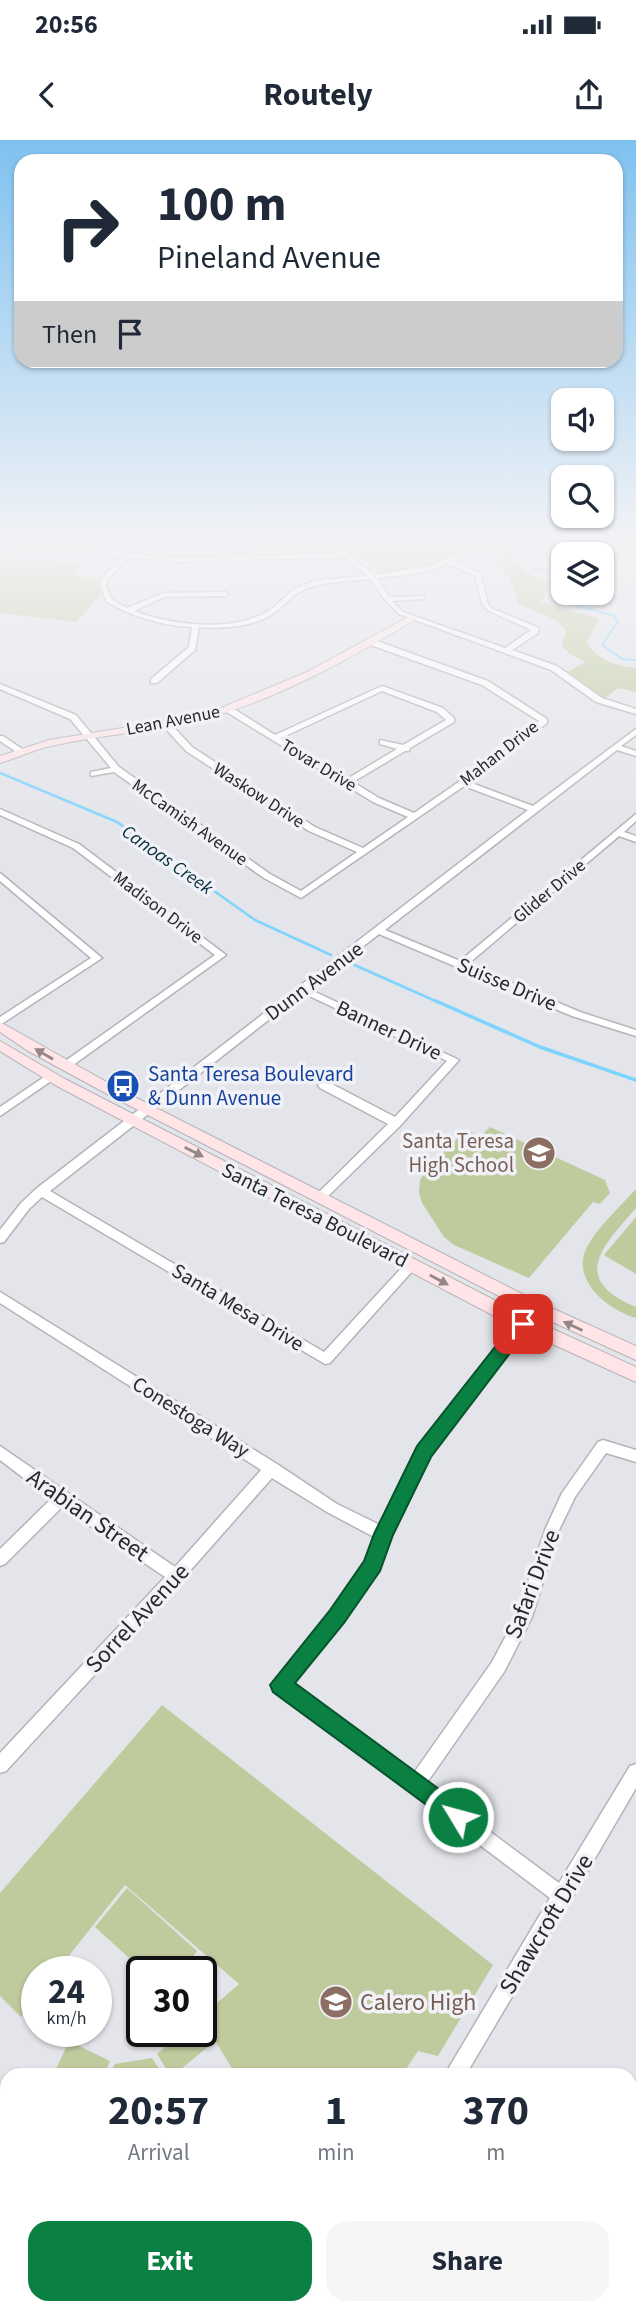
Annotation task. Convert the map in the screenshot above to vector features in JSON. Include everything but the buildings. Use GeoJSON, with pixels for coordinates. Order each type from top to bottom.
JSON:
{"type":"FeatureCollection","features":[{"type":"Feature","properties":{"kind":"main road","name":"Lean Avenue"},"geometry":{"type":"LineString","coordinates":[[0,760],[21,751],[89,735],[166,724],[228,709],[375,639]]}},
{"type":"Feature","properties":{"kind":"main road","name":"Santa Teresa Boulevard"},"geometry":{"type":"LineString","coordinates":[[0,1024],[65,1066],[147,1109],[564,1321],[636,1353]]}},
{"type":"Feature","properties":{"kind":"main road","name":"Santa Teresa Boulevard"},"geometry":{"type":"LineString","coordinates":[[0,1045],[50,1077],[523,1324],[636,1375]]}},
{"type":"Feature","properties":{"kind":"street"},"geometry":{"type":"LineString","coordinates":[[154,681],[192,648],[193,639]]}},
{"type":"Feature","properties":{"kind":"street"},"geometry":{"type":"LineString","coordinates":[[473,639],[554,668],[599,700],[636,712]]}},
{"type":"Feature","properties":{"kind":"street"},"geometry":{"type":"LineString","coordinates":[[506,651],[523,639]]}},
{"type":"Feature","properties":{"kind":"street","name":"Mahan Drive"},"geometry":{"type":"LineString","coordinates":[[302,895],[463,783],[544,721],[485,683],[371,642]]}},
{"type":"Feature","properties":{"kind":"street","name":"McCamish Avenue"},"geometry":{"type":"LineString","coordinates":[[0,686],[72,717],[116,769],[267,876],[302,895]]}},
{"type":"Feature","properties":{"kind":"street"},"geometry":{"type":"LineString","coordinates":[[274,738],[382,688],[440,710],[451,720],[348,782]]}},
{"type":"Feature","properties":{"kind":"street","name":"Tovar Drive"},"geometry":{"type":"LineString","coordinates":[[228,709],[376,800],[413,816]]}},
{"type":"Feature","properties":{"kind":"street","name":"Waskow Drive"},"geometry":{"type":"LineString","coordinates":[[166,724],[189,749],[312,829],[363,851]]}},
{"type":"Feature","properties":{"kind":"street","name":"Dunn Avenue"},"geometry":{"type":"LineString","coordinates":[[0,1239],[25,1206],[41,1191],[636,732]]}},
{"type":"Feature","properties":{"kind":"street"},"geometry":{"type":"LineString","coordinates":[[0,738],[21,751]]}},
{"type":"Feature","properties":{"kind":"street"},"geometry":{"type":"LineString","coordinates":[[383,742],[406,749]]}},
{"type":"Feature","properties":{"kind":"street"},"geometry":{"type":"LineString","coordinates":[[616,747],[636,754]]}},
{"type":"Feature","properties":{"kind":"street"},"geometry":{"type":"LineString","coordinates":[[94,774],[116,769]]}},
{"type":"Feature","properties":{"kind":"street"},"geometry":{"type":"LineString","coordinates":[[463,783],[534,809]]}},
{"type":"Feature","properties":{"kind":"street","name":"Madison Drive"},"geometry":{"type":"LineString","coordinates":[[1,813],[76,846],[221,955],[65,1066]]}},
{"type":"Feature","properties":{"kind":"street","name":"Glider Drive"},"geometry":{"type":"LineString","coordinates":[[461,965],[636,817]]}},
{"type":"Feature","properties":{"kind":"street"},"geometry":{"type":"LineString","coordinates":[[619,833],[636,839]]}},
{"type":"Feature","properties":{"kind":"street"},"geometry":{"type":"LineString","coordinates":[[0,876],[97,958],[0,1024]]}},
{"type":"Feature","properties":{"kind":"street","name":"Suisse Drive"},"geometry":{"type":"LineString","coordinates":[[380,931],[576,1014],[636,1033]]}},
{"type":"Feature","properties":{"kind":"street","name":"Banner Drive"},"geometry":{"type":"LineString","coordinates":[[302,989],[454,1060],[396,1123],[320,1198]]}},
{"type":"Feature","properties":{"kind":"street"},"geometry":{"type":"LineString","coordinates":[[0,1112],[50,1077]]}},
{"type":"Feature","properties":{"kind":"street"},"geometry":{"type":"LineString","coordinates":[[324,1085],[396,1123]]}},
{"type":"Feature","properties":{"kind":"street","name":"Santa Mesa Drive"},"geometry":{"type":"LineString","coordinates":[[41,1191],[325,1359],[411,1265]]}},
{"type":"Feature","properties":{"kind":"street","name":"Conestoga Way"},"geometry":{"type":"LineString","coordinates":[[0,1297],[332,1508],[383,1534]]}},
{"type":"Feature","properties":{"kind":"street"},"geometry":{"type":"LineString","coordinates":[[523,1324],[424,1452],[383,1534],[373,1565],[337,1617],[281,1685],[563,1896]]}},
{"type":"Feature","properties":{"kind":"street","name":"Safari Drive"},"geometry":{"type":"LineString","coordinates":[[415,1785],[498,1667],[524,1617],[552,1530],[569,1493],[603,1446],[636,1456]]}},
{"type":"Feature","properties":{"kind":"street","name":"Arabian Street"},"geometry":{"type":"LineString","coordinates":[[0,1452],[61,1499],[176,1576]]}},
{"type":"Feature","properties":{"kind":"street","name":"Sorrel Avenue"},"geometry":{"type":"LineString","coordinates":[[0,1765],[176,1576],[272,1468]]}},
{"type":"Feature","properties":{"kind":"street"},"geometry":{"type":"LineString","coordinates":[[0,1559],[61,1499]]}},
{"type":"Feature","properties":{"kind":"street","name":"Shawcroft Drive"},"geometry":{"type":"LineString","coordinates":[[461,2068],[636,1772]]}},
{"type":"Feature","properties":{"kind":"green space"},"geometry":{"type":"Polygon","coordinates":[[[564,639],[588,639],[586,642],[590,648],[608,661],[636,668],[636,692],[618,688],[605,698],[568,672],[586,662],[570,654],[562,646],[564,639]]]}},
{"type":"Feature","properties":{"kind":"green space"},"geometry":{"type":"Polygon","coordinates":[[[490,1127],[605,1180],[610,1193],[600,1204],[593,1202],[529,1278],[454,1245],[444,1237],[422,1203],[419,1193],[420,1180],[426,1170],[466,1130],[481,1136],[490,1127]]]}},
{"type":"Feature","properties":{"kind":"green space"},"geometry":{"type":"Polygon","coordinates":[[[636,1189],[636,1208],[604,1248],[598,1273],[603,1285],[615,1296],[636,1307],[636,1318],[614,1308],[595,1292],[584,1271],[583,1259],[597,1232],[636,1189]]]}},
{"type":"Feature","properties":{"kind":"green space"},"geometry":{"type":"Polygon","coordinates":[[[636,1217],[636,1274],[604,1255],[636,1217]]]}},
{"type":"Feature","properties":{"kind":"green space","name":"Calero High"},"geometry":{"type":"Polygon","coordinates":[[[162,1705],[493,1965],[438,2056],[418,2051],[407,2068],[232,2068],[217,2044],[217,2003],[239,1984],[217,1965],[217,1956],[207,1956],[125,1885],[69,1956],[21,1956],[21,2017],[0,1996],[0,1893],[162,1705]]]}},
{"type":"Feature","properties":{"kind":"green space"},"geometry":{"type":"Polygon","coordinates":[[[127,1888],[197,1951],[193,1956],[127,1956],[95,1927],[127,1888]]]}},
{"type":"Feature","properties":{"kind":"green space"},"geometry":{"type":"Polygon","coordinates":[[[66,2047],[81,2047],[110,2061],[107,2068],[56,2068],[66,2047]]]}},
{"type":"Feature","properties":{"kind":"green space"},"geometry":{"type":"Polygon","coordinates":[[[165,2047],[208,2047],[182,2068],[166,2068],[157,2054],[165,2047]]]}},
{"type":"Feature","properties":{"kind":"green space"},"geometry":{"type":"Polygon","coordinates":[[[152,2058],[158,2068],[113,2068],[115,2064],[152,2058]]]}},
{"type":"Feature","properties":{"kind":"waterway"},"geometry":{"type":"LineString","coordinates":[[606,639],[602,645],[622,659],[636,660]]}},
{"type":"Feature","properties":{"kind":"waterway","name":"Canoas Creek"},"geometry":{"type":"LineString","coordinates":[[0,773],[117,822],[255,920],[331,955]]}},
{"type":"Feature","properties":{"kind":"waterway","name":"Canoas Creek"},"geometry":{"type":"LineString","coordinates":[[350,963],[440,1003]]}},
{"type":"Feature","properties":{"kind":"waterway","name":"Canoas Creek"},"geometry":{"type":"LineString","coordinates":[[436,1001],[540,1047],[636,1080]]}},
{"type":"Feature","properties":{"kind":"place","name":"Santa Teresa Boulevard & Dunn Avenue"},"geometry":{"type":"Point","coordinates":[123,1086]}},
{"type":"Feature","properties":{"kind":"place","name":"Santa Teresa High School"},"geometry":{"type":"Point","coordinates":[539,1153]}},
{"type":"Feature","properties":{"kind":"place","name":"Calero High"},"geometry":{"type":"Point","coordinates":[336,2002]}},
{"type":"Feature","properties":{"kind":"route"},"geometry":{"type":"LineString","coordinates":[[458,1817],[281,1685],[337,1617],[373,1565],[383,1534],[424,1452],[523,1324]]}}]}
